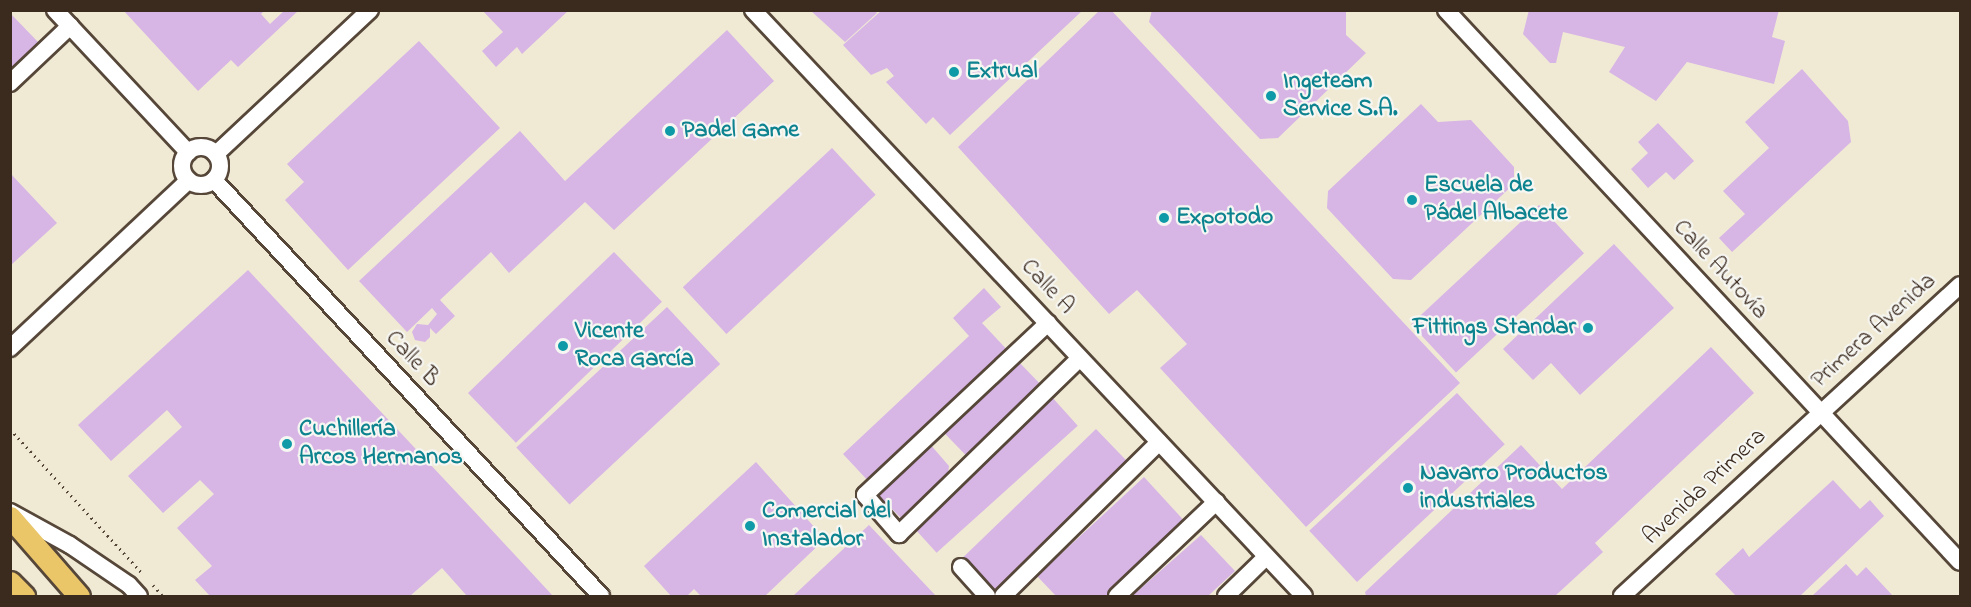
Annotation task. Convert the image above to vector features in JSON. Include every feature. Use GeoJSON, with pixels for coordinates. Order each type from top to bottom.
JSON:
{"type":"FeatureCollection","features":[{"type":"Feature","properties":{"kind":"main road"},"geometry":{"type":"LineString","coordinates":[[10,516],[79,597]]}},
{"type":"Feature","properties":{"kind":"main road"},"geometry":{"type":"LineString","coordinates":[[10,582],[24,597]]}},
{"type":"Feature","properties":{"kind":"street"},"geometry":{"type":"LineString","coordinates":[[55,10],[188,152]]}},
{"type":"Feature","properties":{"kind":"street"},"geometry":{"type":"LineString","coordinates":[[216,154],[370,10]]}},
{"type":"Feature","properties":{"kind":"street","name":"Calle A"},"geometry":{"type":"LineString","coordinates":[[753,10],[1304,597]]}},
{"type":"Feature","properties":{"kind":"street","name":"Calle Autovía"},"geometry":{"type":"LineString","coordinates":[[1446,10],[1960,562]]}},
{"type":"Feature","properties":{"kind":"street"},"geometry":{"type":"LineString","coordinates":[[10,82],[70,27]]}},
{"type":"Feature","properties":{"kind":"street"},"geometry":{"type":"LineString","coordinates":[[199,147],[216,154],[220,167],[214,180],[201,185],[189,180],[182,163],[188,152],[199,147]]}},
{"type":"Feature","properties":{"kind":"street"},"geometry":{"type":"LineString","coordinates":[[13,343],[189,180]]}},
{"type":"Feature","properties":{"kind":"street","name":"Calle B"},"geometry":{"type":"LineString","coordinates":[[214,180],[601,597]]}},
{"type":"Feature","properties":{"kind":"street","name":"Primera Avenida"},"geometry":{"type":"LineString","coordinates":[[1820,412],[1960,285]]}},
{"type":"Feature","properties":{"kind":"street"},"geometry":{"type":"LineString","coordinates":[[1048,323],[865,495],[899,534],[1080,358]]}},
{"type":"Feature","properties":{"kind":"street","name":"Avenida Primera"},"geometry":{"type":"LineString","coordinates":[[1622,597],[1820,412]]}},
{"type":"Feature","properties":{"kind":"street"},"geometry":{"type":"LineString","coordinates":[[1003,597],[1159,442]]}},
{"type":"Feature","properties":{"kind":"street"},"geometry":{"type":"LineString","coordinates":[[1117,597],[1216,502]]}},
{"type":"Feature","properties":{"kind":"street"},"geometry":{"type":"LineString","coordinates":[[10,512],[70,545],[129,585],[140,597]]}},
{"type":"Feature","properties":{"kind":"street"},"geometry":{"type":"LineString","coordinates":[[1226,597],[1266,557]]}},
{"type":"Feature","properties":{"kind":"street"},"geometry":{"type":"LineString","coordinates":[[961,567],[987,597]]}},
{"type":"Feature","properties":{"kind":"path"},"geometry":{"type":"LineString","coordinates":[[10,429],[163,597]]}},
{"type":"Feature","properties":{"kind":"building"},"geometry":{"type":"Polygon","coordinates":[[[123,10],[265,10],[261,14],[270,24],[285,10],[299,10],[238,67],[231,60],[198,91],[123,10]]]}},
{"type":"Feature","properties":{"kind":"building"},"geometry":{"type":"Polygon","coordinates":[[[482,10],[569,10],[522,54],[517,47],[496,67],[482,51],[503,32],[482,10]]]}},
{"type":"Feature","properties":{"kind":"building"},"geometry":{"type":"Polygon","coordinates":[[[810,10],[874,10],[877,13],[845,42],[810,10]]]}},
{"type":"Feature","properties":{"kind":"building","name":"Extrual"},"geometry":{"type":"Polygon","coordinates":[[[882,10],[1083,10],[950,135],[933,117],[926,124],[886,82],[894,76],[887,68],[871,75],[843,45],[882,10]]]}},
{"type":"Feature","properties":{"kind":"building","name":"Expotodo"},"geometry":{"type":"Polygon","coordinates":[[[1100,10],[1111,10],[1460,383],[1306,527],[1160,368],[1187,344],[1137,290],[1109,314],[958,147],[1100,10]]]}},
{"type":"Feature","properties":{"kind":"building","name":"Ingeteam Service S.A."},"geometry":{"type":"Polygon","coordinates":[[[1152,10],[1346,10],[1346,35],[1366,53],[1278,138],[1260,139],[1149,22],[1152,10]]]}},
{"type":"Feature","properties":{"kind":"building"},"geometry":{"type":"Polygon","coordinates":[[[1529,10],[1779,10],[1772,37],[1785,41],[1774,84],[1687,62],[1656,101],[1609,72],[1625,47],[1563,32],[1556,63],[1550,63],[1523,34],[1529,10]]]}},
{"type":"Feature","properties":{"kind":"building"},"geometry":{"type":"Polygon","coordinates":[[[10,13],[39,43],[10,70],[10,13]]]}},
{"type":"Feature","properties":{"kind":"building"},"geometry":{"type":"Polygon","coordinates":[[[727,30],[774,81],[614,230],[585,202],[509,273],[491,252],[440,300],[455,316],[436,334],[430,328],[430,337],[425,342],[415,340],[412,332],[417,324],[428,325],[437,314],[432,308],[407,332],[359,281],[520,131],[565,181],[727,30]]]}},
{"type":"Feature","properties":{"kind":"building"},"geometry":{"type":"Polygon","coordinates":[[[419,41],[500,128],[348,270],[285,200],[304,182],[287,164],[419,41]]]}},
{"type":"Feature","properties":{"kind":"building"},"geometry":{"type":"Polygon","coordinates":[[[1802,69],[1848,121],[1851,142],[1732,252],[1719,238],[1745,214],[1723,191],[1769,148],[1745,122],[1802,69]]]}},
{"type":"Feature","properties":{"kind":"building","name":"Escuela de Pádel Albacete"},"geometry":{"type":"Polygon","coordinates":[[[1421,104],[1438,122],[1471,120],[1514,167],[1514,184],[1411,280],[1393,279],[1327,208],[1328,191],[1421,104]]]}},
{"type":"Feature","properties":{"kind":"building"},"geometry":{"type":"Polygon","coordinates":[[[1658,123],[1694,161],[1674,180],[1666,172],[1648,188],[1631,169],[1648,153],[1638,142],[1658,123]]]}},
{"type":"Feature","properties":{"kind":"building"},"geometry":{"type":"Polygon","coordinates":[[[832,148],[876,195],[726,334],[683,287],[832,148]]]}},
{"type":"Feature","properties":{"kind":"building"},"geometry":{"type":"Polygon","coordinates":[[[10,173],[57,223],[10,266],[10,173]]]}},
{"type":"Feature","properties":{"kind":"building"},"geometry":{"type":"Polygon","coordinates":[[[1539,205],[1584,253],[1456,373],[1411,324],[1539,205]]]}},
{"type":"Feature","properties":{"kind":"building","name":"Fittings Standar"},"geometry":{"type":"Polygon","coordinates":[[[1614,244],[1674,308],[1580,395],[1551,363],[1533,380],[1503,349],[1614,244]]]}},
{"type":"Feature","properties":{"kind":"building","name":"Vicente Roca García"},"geometry":{"type":"Polygon","coordinates":[[[614,252],[662,302],[516,443],[468,393],[614,252]]]}},
{"type":"Feature","properties":{"kind":"building","name":"Cuchillería Arcos Hermanos"},"geometry":{"type":"Polygon","coordinates":[[[248,270],[553,596],[467,596],[442,568],[410,596],[210,596],[195,580],[212,566],[177,528],[214,494],[200,480],[163,513],[128,476],[182,427],[167,410],[111,461],[78,425],[248,270]]]}},
{"type":"Feature","properties":{"kind":"building"},"geometry":{"type":"Polygon","coordinates":[[[984,288],[1001,307],[982,323],[1011,354],[871,484],[843,454],[969,336],[953,318],[984,288]]]}},
{"type":"Feature","properties":{"kind":"building"},"geometry":{"type":"Polygon","coordinates":[[[667,307],[720,364],[570,505],[516,447],[667,307]]]}},
{"type":"Feature","properties":{"kind":"building"},"geometry":{"type":"Polygon","coordinates":[[[1711,347],[1754,393],[1595,543],[1603,552],[1555,596],[1366,596],[1365,592],[1521,445],[1562,489],[1711,347]]]}},
{"type":"Feature","properties":{"kind":"building"},"geometry":{"type":"Polygon","coordinates":[[[1016,359],[1044,388],[970,459],[942,431],[1016,359]]]}},
{"type":"Feature","properties":{"kind":"building","name":"Navarro Productos industriales"},"geometry":{"type":"Polygon","coordinates":[[[1457,393],[1505,444],[1357,582],[1309,531],[1457,393]]]}},
{"type":"Feature","properties":{"kind":"building"},"geometry":{"type":"Polygon","coordinates":[[[1051,396],[1078,426],[937,553],[910,523],[1051,396]]]}},
{"type":"Feature","properties":{"kind":"building"},"geometry":{"type":"Polygon","coordinates":[[[1096,429],[1132,466],[999,595],[963,558],[1096,429]]]}},
{"type":"Feature","properties":{"kind":"building"},"geometry":{"type":"Polygon","coordinates":[[[929,443],[949,466],[947,480],[903,520],[876,493],[929,443]]]}},
{"type":"Feature","properties":{"kind":"building","name":"Comercial del Instalador"},"geometry":{"type":"Polygon","coordinates":[[[756,462],[825,539],[765,596],[701,596],[694,589],[687,596],[671,596],[644,566],[756,462]]]}},
{"type":"Feature","properties":{"kind":"building"},"geometry":{"type":"Polygon","coordinates":[[[1144,477],[1189,526],[1114,596],[1056,596],[1037,576],[1144,477]]]}},
{"type":"Feature","properties":{"kind":"building"},"geometry":{"type":"Polygon","coordinates":[[[1833,480],[1860,509],[1870,500],[1884,516],[1800,596],[1736,596],[1715,574],[1743,548],[1749,557],[1833,480]]]}},
{"type":"Feature","properties":{"kind":"building"},"geometry":{"type":"Polygon","coordinates":[[[869,525],[936,596],[793,596],[869,525]]]}},
{"type":"Feature","properties":{"kind":"building"},"geometry":{"type":"Polygon","coordinates":[[[1201,535],[1235,571],[1208,596],[1132,596],[1201,535]]]}},
{"type":"Feature","properties":{"kind":"building"},"geometry":{"type":"Polygon","coordinates":[[[1846,564],[1857,576],[1866,567],[1893,596],[1812,596],[1846,564]]]}},
{"type":"Feature","properties":{"kind":"place","name":"Extrual"},"geometry":{"type":"Point","coordinates":[954,72]}},
{"type":"Feature","properties":{"kind":"place","name":"Ingeteam Service S.A."},"geometry":{"type":"Point","coordinates":[1271,96]}},
{"type":"Feature","properties":{"kind":"place","name":"Padel Game"},"geometry":{"type":"Point","coordinates":[670,131]}},
{"type":"Feature","properties":{"kind":"place","name":"Escuela de Pádel Albacete"},"geometry":{"type":"Point","coordinates":[1412,200]}},
{"type":"Feature","properties":{"kind":"place","name":"Expotodo"},"geometry":{"type":"Point","coordinates":[1164,218]}},
{"type":"Feature","properties":{"kind":"place","name":"Fittings Standar"},"geometry":{"type":"Point","coordinates":[1588,328]}},
{"type":"Feature","properties":{"kind":"place","name":"Vicente Roca García"},"geometry":{"type":"Point","coordinates":[563,346]}},
{"type":"Feature","properties":{"kind":"place","name":"Cuchillería Arcos Hermanos"},"geometry":{"type":"Point","coordinates":[287,444]}},
{"type":"Feature","properties":{"kind":"place","name":"Navarro Productos industriales"},"geometry":{"type":"Point","coordinates":[1408,488]}},
{"type":"Feature","properties":{"kind":"place","name":"Comercial del Instalador"},"geometry":{"type":"Point","coordinates":[750,526]}}]}
